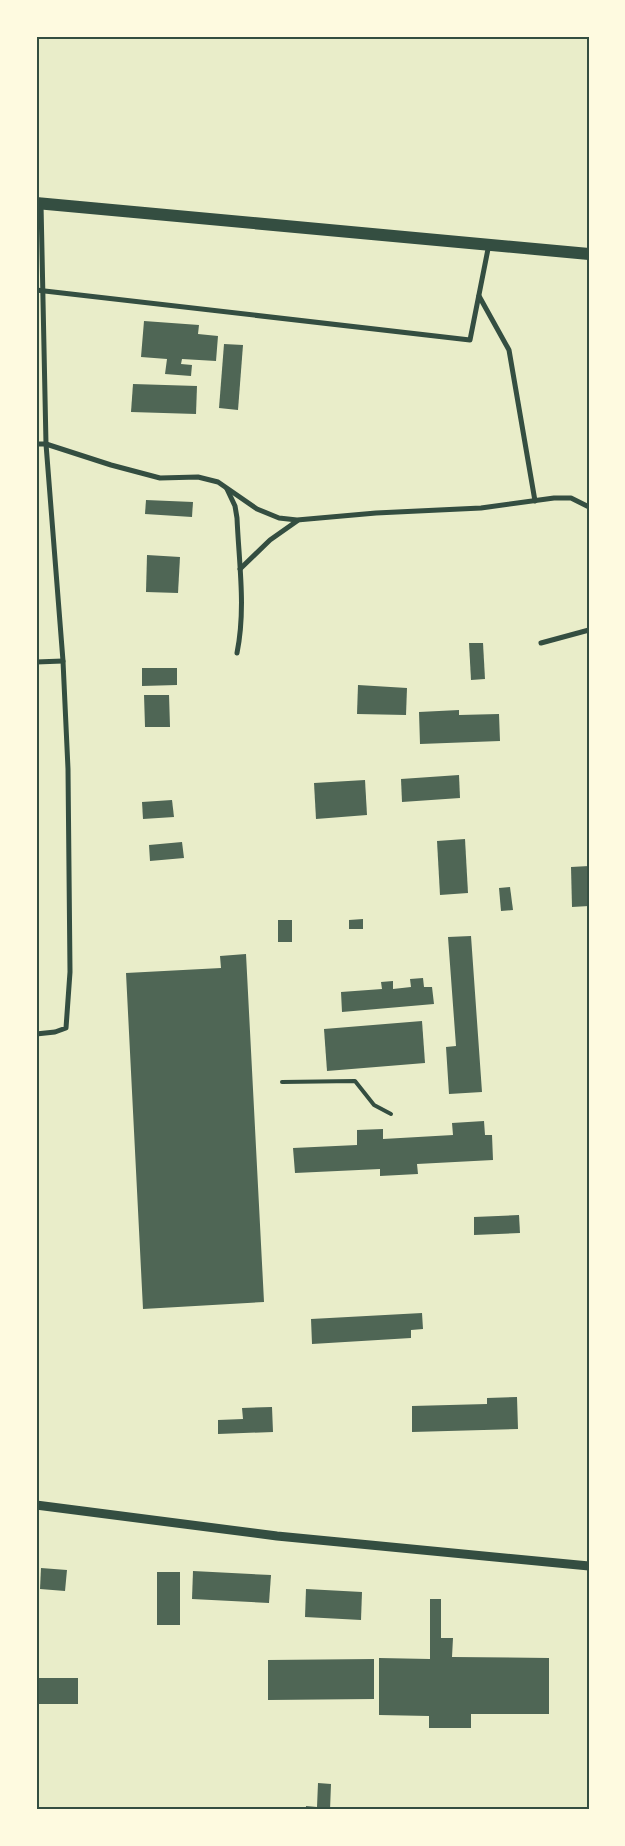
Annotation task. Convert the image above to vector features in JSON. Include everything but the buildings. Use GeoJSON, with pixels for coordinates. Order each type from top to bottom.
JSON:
{"type":"FeatureCollection","features":[{"type":"Feature","properties":{"kind":"main road"},"geometry":{"type":"LineString","coordinates":[[39,204],[589,254]]}},
{"type":"Feature","properties":{"kind":"street"},"geometry":{"type":"LineString","coordinates":[[36,1034],[55,1032],[66,1028],[70,972],[68,769],[63,661],[46,444],[39,290],[39,204]]}},
{"type":"Feature","properties":{"kind":"street"},"geometry":{"type":"LineString","coordinates":[[39,290],[470,340],[489,244]]}},
{"type":"Feature","properties":{"kind":"street"},"geometry":{"type":"LineString","coordinates":[[479,296],[509,350],[535,501]]}},
{"type":"Feature","properties":{"kind":"street"},"geometry":{"type":"LineString","coordinates":[[36,444],[46,444],[111,465],[160,478],[198,477],[218,482],[257,509],[279,518],[297,520],[376,513],[481,508],[571,498],[589,507]]}},
{"type":"Feature","properties":{"kind":"street"},"geometry":{"type":"LineString","coordinates":[[227,488],[235,506],[240,570],[242,630],[237,654]]}},
{"type":"Feature","properties":{"kind":"street"},"geometry":{"type":"LineString","coordinates":[[240,570],[270,540],[297,520]]}},
{"type":"Feature","properties":{"kind":"street"},"geometry":{"type":"LineString","coordinates":[[541,643],[589,630]]}},
{"type":"Feature","properties":{"kind":"street"},"geometry":{"type":"LineString","coordinates":[[36,662],[63,661]]}},
{"type":"Feature","properties":{"kind":"street"},"geometry":{"type":"LineString","coordinates":[[36,1505],[277,1536],[589,1566]]}},
{"type":"Feature","properties":{"kind":"lane"},"geometry":{"type":"LineString","coordinates":[[282,1082],[355,1081],[374,1105],[391,1114]]}}]}
